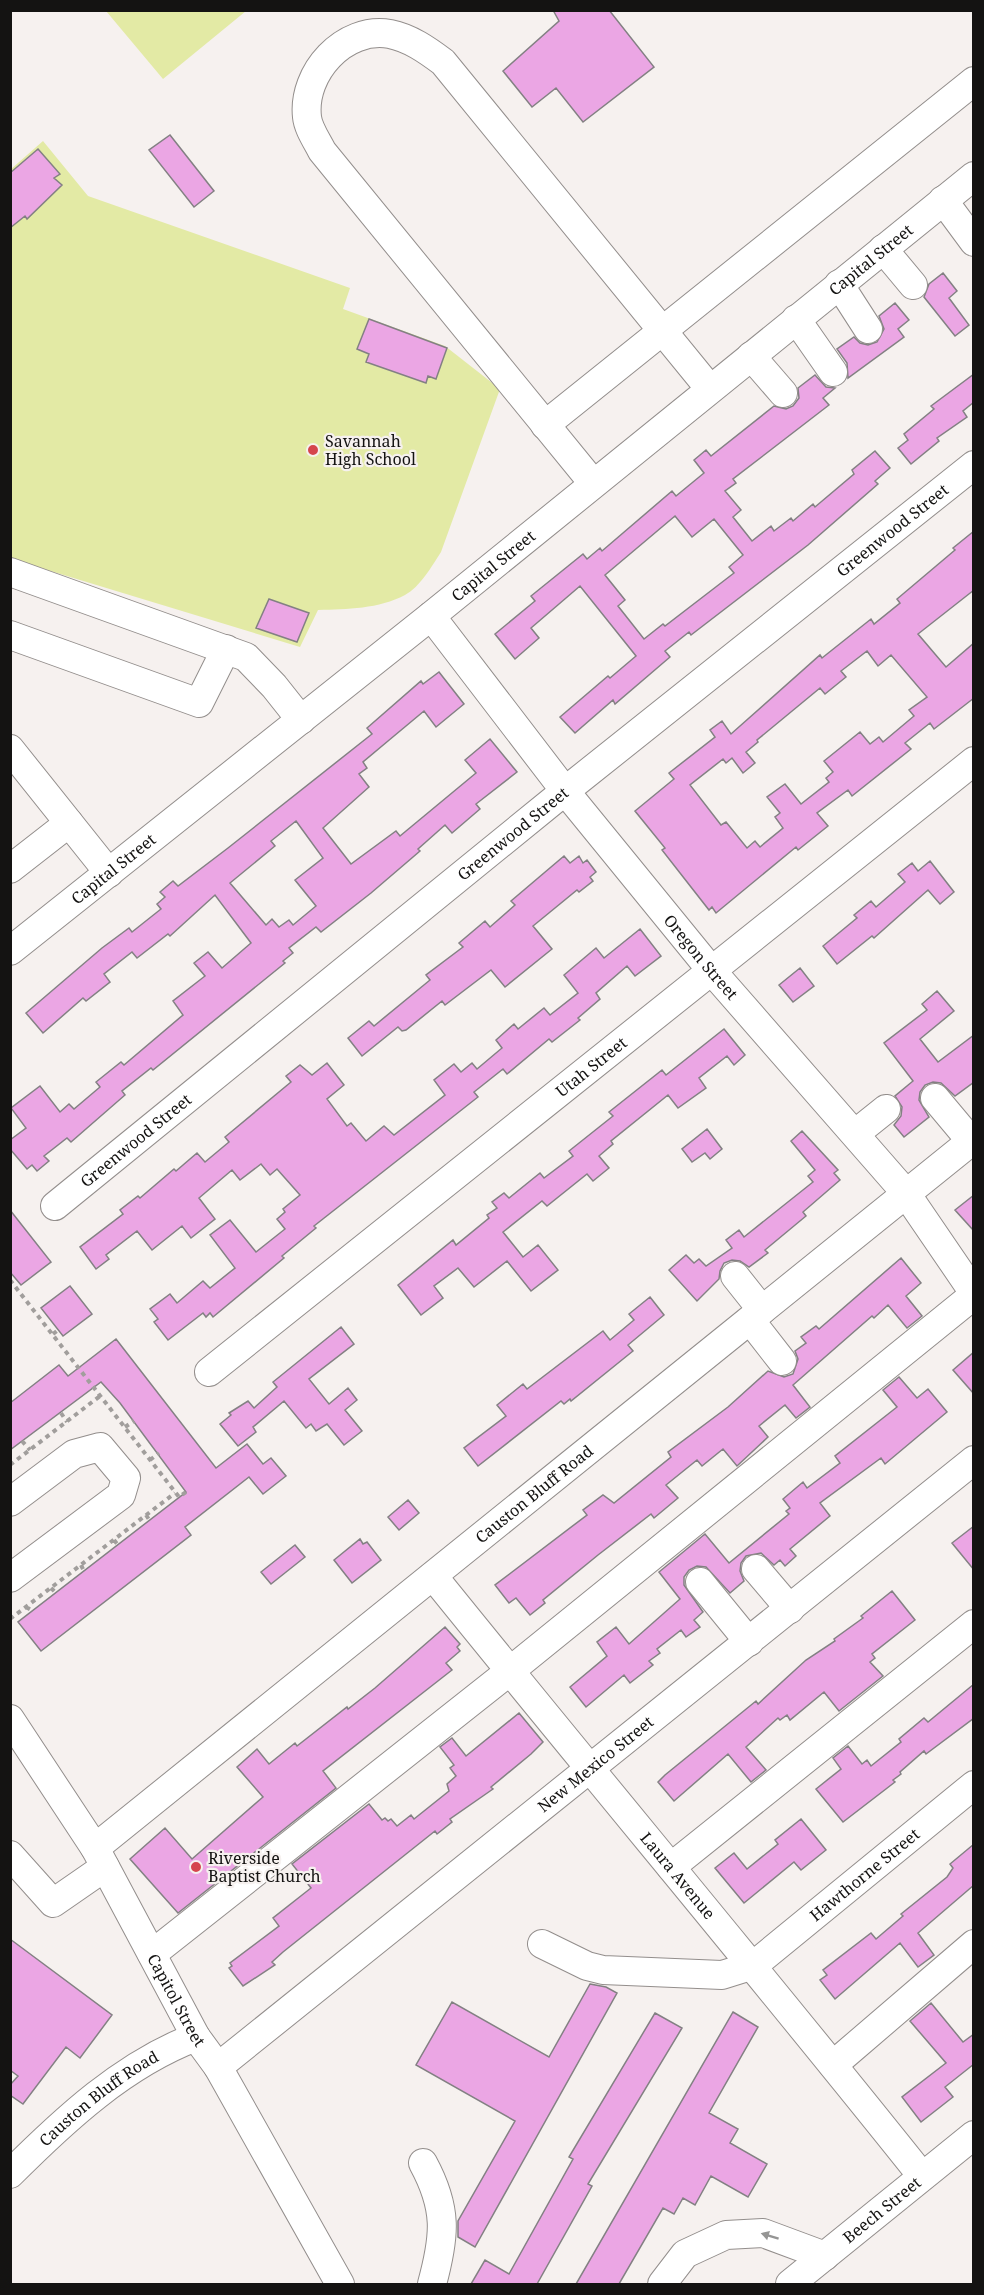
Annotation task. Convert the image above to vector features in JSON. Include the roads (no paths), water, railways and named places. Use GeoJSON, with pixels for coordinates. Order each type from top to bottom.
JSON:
{"type":"FeatureCollection","features":[{"type":"Feature","properties":{"kind":"street"},"geometry":{"type":"LineString","coordinates":[[593,483],[322,151],[306,120],[307,96],[316,73],[334,50],[362,36],[388,34],[409,40],[443,62],[710,389]]}},
{"type":"Feature","properties":{"kind":"street"},"geometry":{"type":"LineString","coordinates":[[545,425],[974,81]]}},
{"type":"Feature","properties":{"kind":"street","name":"Capital Street"},"geometry":{"type":"LineString","coordinates":[[10,951],[431,616],[974,176]]}},
{"type":"Feature","properties":{"kind":"street"},"geometry":{"type":"LineString","coordinates":[[943,200],[974,242]]}},
{"type":"Feature","properties":{"kind":"street"},"geometry":{"type":"LineString","coordinates":[[884,249],[913,285]]}},
{"type":"Feature","properties":{"kind":"street"},"geometry":{"type":"LineString","coordinates":[[839,284],[868,329]]}},
{"type":"Feature","properties":{"kind":"street"},"geometry":{"type":"LineString","coordinates":[[790,323],[825,371]]}},
{"type":"Feature","properties":{"kind":"street"},"geometry":{"type":"LineString","coordinates":[[751,356],[783,393]]}},
{"type":"Feature","properties":{"kind":"street","name":"Greenwood Street"},"geometry":{"type":"LineString","coordinates":[[55,1206],[565,791],[974,465]]}},
{"type":"Feature","properties":{"kind":"street"},"geometry":{"type":"LineString","coordinates":[[10,572],[246,657],[274,686],[301,720]]}},
{"type":"Feature","properties":{"kind":"street","name":"Oregon Street"},"geometry":{"type":"LineString","coordinates":[[431,616],[565,791],[711,970],[856,1133],[904,1192],[974,1294]]}},
{"type":"Feature","properties":{"kind":"street"},"geometry":{"type":"LineString","coordinates":[[10,635],[199,703],[226,650]]}},
{"type":"Feature","properties":{"kind":"street"},"geometry":{"type":"LineString","coordinates":[[10,749],[109,873]]}},
{"type":"Feature","properties":{"kind":"street","name":"Utah Street"},"geometry":{"type":"LineString","coordinates":[[209,1372],[974,761]]}},
{"type":"Feature","properties":{"kind":"street"},"geometry":{"type":"LineString","coordinates":[[10,868],[69,823]]}},
{"type":"Feature","properties":{"kind":"street"},"geometry":{"type":"LineString","coordinates":[[935,1098],[972,1140]]}},
{"type":"Feature","properties":{"kind":"street"},"geometry":{"type":"LineString","coordinates":[[856,1133],[886,1109]]}},
{"type":"Feature","properties":{"kind":"street","name":"Causton Bluff Road"},"geometry":{"type":"LineString","coordinates":[[10,1855],[53,1903],[100,1857],[433,1576],[756,1315],[904,1192],[972,1140]]}},
{"type":"Feature","properties":{"kind":"street"},"geometry":{"type":"LineString","coordinates":[[735,1276],[782,1361]]}},
{"type":"Feature","properties":{"kind":"street"},"geometry":{"type":"LineString","coordinates":[[152,1954],[510,1671],[974,1294]]}},
{"type":"Feature","properties":{"kind":"street"},"geometry":{"type":"LineString","coordinates":[[10,1502],[74,1454],[100,1447],[126,1478],[121,1495],[10,1578]]}},
{"type":"Feature","properties":{"kind":"street","name":"New Mexico Street"},"geometry":{"type":"LineString","coordinates":[[218,2067],[790,1609],[970,1469]]}},
{"type":"Feature","properties":{"kind":"street"},"geometry":{"type":"LineString","coordinates":[[756,1569],[790,1609]]}},
{"type":"Feature","properties":{"kind":"street","name":"Laura Avenue"},"geometry":{"type":"LineString","coordinates":[[433,1576],[590,1771],[754,1965],[922,2176]]}},
{"type":"Feature","properties":{"kind":"street"},"geometry":{"type":"LineString","coordinates":[[700,1582],[749,1642]]}},
{"type":"Feature","properties":{"kind":"street"},"geometry":{"type":"LineString","coordinates":[[671,1867],[974,1624]]}},
{"type":"Feature","properties":{"kind":"street","name":"Capitol Street"},"geometry":{"type":"LineString","coordinates":[[10,1719],[100,1857],[196,2037],[218,2067],[340,2284]]}},
{"type":"Feature","properties":{"kind":"street","name":"Hawthorne Street"},"geometry":{"type":"LineString","coordinates":[[754,1965],[974,1785]]}},
{"type":"Feature","properties":{"kind":"street"},"geometry":{"type":"LineString","coordinates":[[542,1944],[587,1966],[603,1970],[722,1975],[754,1965]]}},
{"type":"Feature","properties":{"kind":"street"},"geometry":{"type":"LineString","coordinates":[[833,2065],[974,1944]]}},
{"type":"Feature","properties":{"kind":"street","name":"Causton Bluff Road"},"geometry":{"type":"LineString","coordinates":[[10,2174],[46,2138],[111,2084],[177,2045],[196,2037]]}},
{"type":"Feature","properties":{"kind":"street","name":"Beech Street"},"geometry":{"type":"LineString","coordinates":[[790,2284],[974,2135]]}},
{"type":"Feature","properties":{"kind":"street"},"geometry":{"type":"LineString","coordinates":[[423,2163],[440,2197],[443,2244],[432,2284]]}},
{"type":"Feature","properties":{"kind":"street"},"geometry":{"type":"LineString","coordinates":[[662,2284],[685,2254],[726,2235],[763,2233],[825,2256]]}},
{"type":"Feature","properties":{"kind":"place","name":"Savannah High School"},"geometry":{"type":"Point","coordinates":[313,450]}},
{"type":"Feature","properties":{"kind":"place","name":"Riverside Baptist Church"},"geometry":{"type":"Point","coordinates":[196,1867]}}]}
